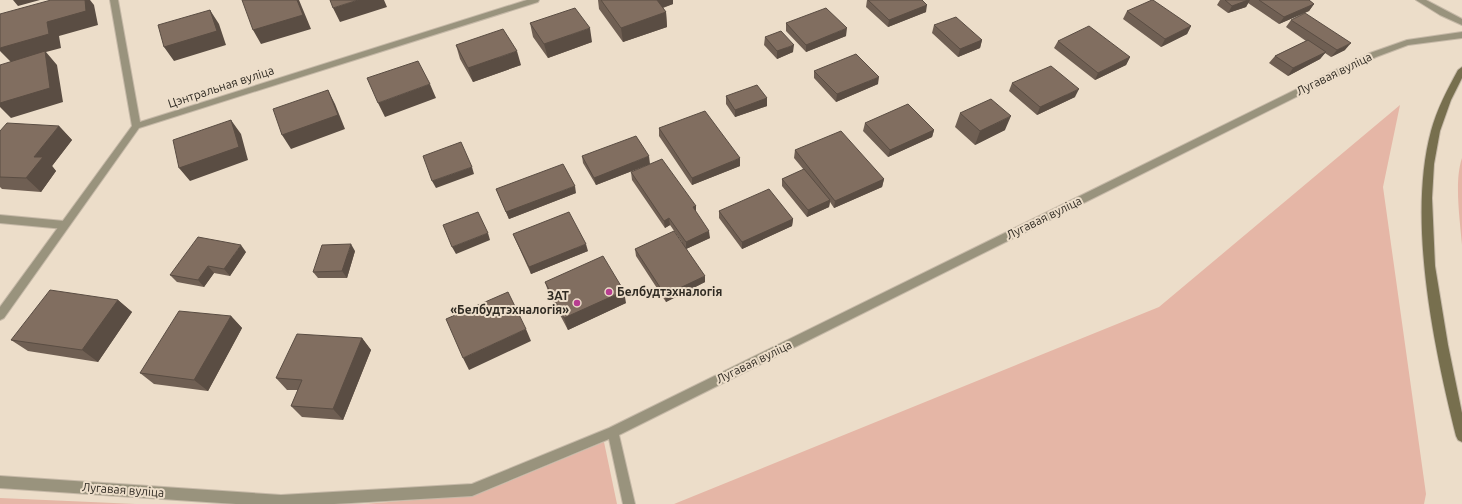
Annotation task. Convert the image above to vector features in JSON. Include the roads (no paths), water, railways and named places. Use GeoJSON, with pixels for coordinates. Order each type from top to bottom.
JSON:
{"type":"FeatureCollection","features":[{"type":"Feature","properties":{"kind":"street"},"geometry":{"type":"LineString","coordinates":[[0,315],[136,126],[114,0]]}},
{"type":"Feature","properties":{"kind":"street","name":"Цэнтральная вуліца"},"geometry":{"type":"LineString","coordinates":[[136,126],[535,0]]}},
{"type":"Feature","properties":{"kind":"street"},"geometry":{"type":"LineString","coordinates":[[1420,0],[1443,14],[1462,22]]}},
{"type":"Feature","properties":{"kind":"street","name":"Лугавая вуліца"},"geometry":{"type":"LineString","coordinates":[[0,482],[281,501],[472,490],[613,432],[1373,55],[1407,43],[1462,35]]}},
{"type":"Feature","properties":{"kind":"street"},"geometry":{"type":"LineString","coordinates":[[1462,70],[1442,111],[1431,149],[1426,193],[1431,280],[1451,394],[1462,436]]}},
{"type":"Feature","properties":{"kind":"street"},"geometry":{"type":"LineString","coordinates":[[0,219],[64,225]]}},
{"type":"Feature","properties":{"kind":"street"},"geometry":{"type":"LineString","coordinates":[[613,432],[629,504]]}},
{"type":"Feature","properties":{"kind":"place","name":"Белбудтэхналогія"},"geometry":{"type":"Point","coordinates":[609,292]}},
{"type":"Feature","properties":{"kind":"place","name":"ЗАТ «Белбудтэхналогія»"},"geometry":{"type":"Point","coordinates":[577,303]}}]}
